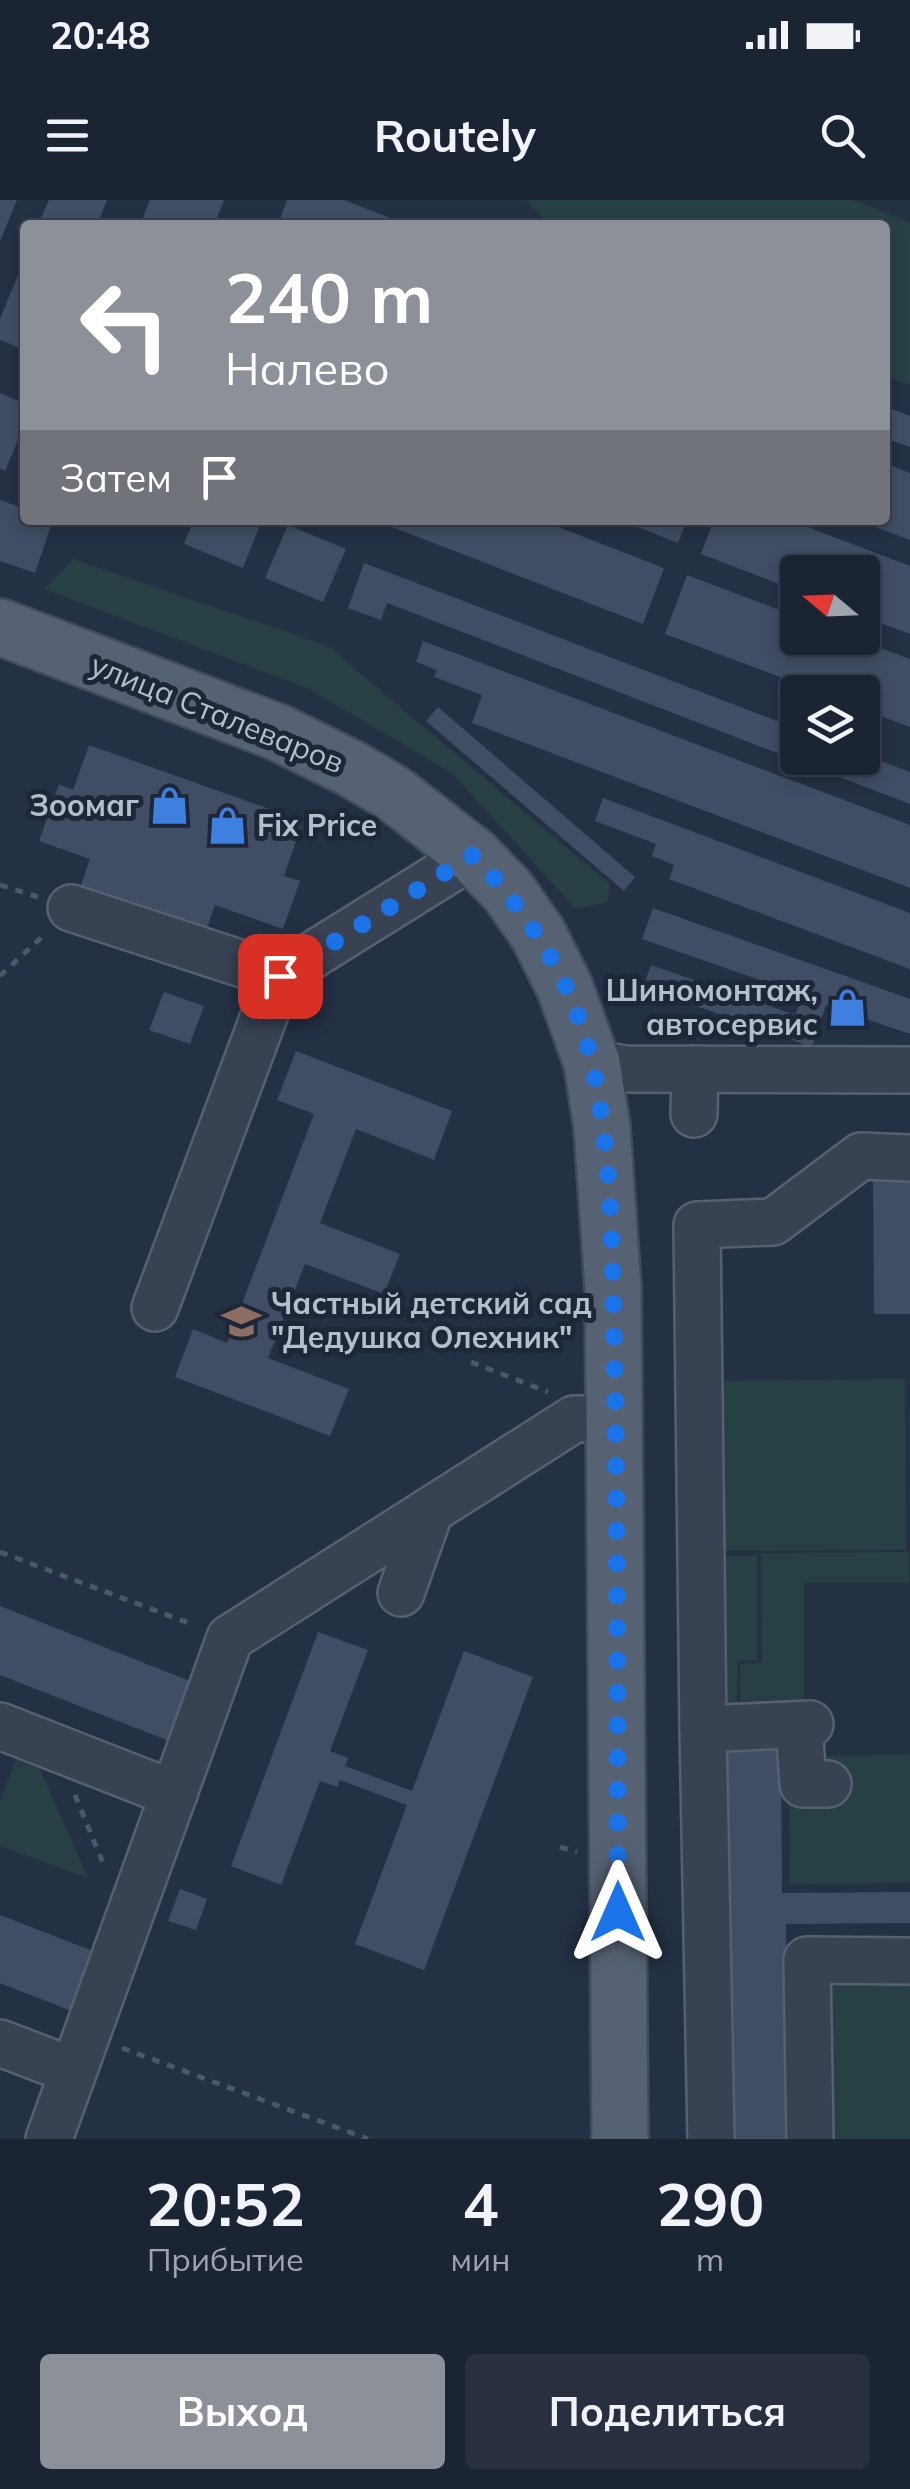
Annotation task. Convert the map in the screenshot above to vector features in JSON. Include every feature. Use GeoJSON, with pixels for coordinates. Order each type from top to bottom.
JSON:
{"type":"FeatureCollection","features":[{"type":"Feature","properties":{"kind":"main road","name":"улица Сталеваров"},"geometry":{"type":"LineString","coordinates":[[0,626],[314,748],[393,794],[473,855],[508,892],[538,934],[566,988],[592,1063],[608,1200],[615,1419],[620,2139]]}},
{"type":"Feature","properties":{"kind":"lane"},"geometry":{"type":"LineString","coordinates":[[155,1308],[280,976],[473,855]]}},
{"type":"Feature","properties":{"kind":"lane"},"geometry":{"type":"LineString","coordinates":[[71,908],[280,976]]}},
{"type":"Feature","properties":{"kind":"lane"},"geometry":{"type":"LineString","coordinates":[[592,1063],[624,1069],[910,1070]]}},
{"type":"Feature","properties":{"kind":"lane"},"geometry":{"type":"LineString","coordinates":[[694,1114],[695,1069]]}},
{"type":"Feature","properties":{"kind":"lane"},"geometry":{"type":"LineString","coordinates":[[710,2139],[697,1225],[773,1222],[861,1156],[910,1158]]}},
{"type":"Feature","properties":{"kind":"lane"},"geometry":{"type":"LineString","coordinates":[[60,2136],[80,2053],[230,1638],[574,1419],[615,1419]]}},
{"type":"Feature","properties":{"kind":"lane"},"geometry":{"type":"LineString","coordinates":[[401,1593],[430,1511]]}},
{"type":"Feature","properties":{"kind":"lane"},"geometry":{"type":"LineString","coordinates":[[702,1729],[804,1724],[803,1784],[828,1784]]}},
{"type":"Feature","properties":{"kind":"lane"},"geometry":{"type":"LineString","coordinates":[[0,1726],[174,1794]]}},
{"type":"Feature","properties":{"kind":"lane"},"geometry":{"type":"LineString","coordinates":[[810,2139],[808,1960],[910,1960]]}},
{"type":"Feature","properties":{"kind":"lane"},"geometry":{"type":"LineString","coordinates":[[0,2043],[80,2053]]}},
{"type":"Feature","properties":{"kind":"path"},"geometry":{"type":"LineString","coordinates":[[0,976],[71,908]]}},
{"type":"Feature","properties":{"kind":"path"},"geometry":{"type":"LineString","coordinates":[[470,1362],[557,1395]]}},
{"type":"Feature","properties":{"kind":"path"},"geometry":{"type":"LineString","coordinates":[[0,1552],[230,1638]]}},
{"type":"Feature","properties":{"kind":"path"},"geometry":{"type":"LineString","coordinates":[[55,1748],[128,1922]]}},
{"type":"Feature","properties":{"kind":"path"},"geometry":{"type":"LineString","coordinates":[[560,1847],[577,1852]]}},
{"type":"Feature","properties":{"kind":"path"},"geometry":{"type":"LineString","coordinates":[[80,2053],[368,2139]]}},
{"type":"Feature","properties":{"kind":"green space"},"geometry":{"type":"Polygon","coordinates":[[[526,200],[854,200],[910,223],[910,385],[890,378],[890,220],[545,220],[526,200]]]}},
{"type":"Feature","properties":{"kind":"green space"},"geometry":{"type":"Polygon","coordinates":[[[73,559],[328,646],[610,884],[607,902],[576,909],[453,774],[309,689],[44,589],[73,559]]]}},
{"type":"Feature","properties":{"kind":"green space"},"geometry":{"type":"Polygon","coordinates":[[[905,1379],[906,1550],[705,1551],[704,1381],[905,1379]]]}},
{"type":"Feature","properties":{"kind":"green space"},"geometry":{"type":"Polygon","coordinates":[[[909,1552],[909,1583],[804,1583],[804,1713],[740,1713],[740,1664],[762,1663],[761,1553],[909,1552]]]}},
{"type":"Feature","properties":{"kind":"green space"},"geometry":{"type":"Polygon","coordinates":[[[705,1556],[757,1556],[757,1660],[738,1661],[736,1717],[707,1717],[705,1556]]]}},
{"type":"Feature","properties":{"kind":"green space"},"geometry":{"type":"Polygon","coordinates":[[[910,1755],[910,1883],[790,1884],[789,1756],[910,1755]]]}},
{"type":"Feature","properties":{"kind":"green space"},"geometry":{"type":"Polygon","coordinates":[[[16,1760],[40,1769],[88,1878],[0,1846],[0,1802],[16,1760]]]}},
{"type":"Feature","properties":{"kind":"green space"},"geometry":{"type":"Polygon","coordinates":[[[815,1969],[910,1971],[910,2139],[819,2139],[815,1969]]]}},
{"type":"Feature","properties":{"kind":"building"},"geometry":{"type":"Polygon","coordinates":[[[0,200],[17,200],[0,241],[0,200]]]}},
{"type":"Feature","properties":{"kind":"building"},"geometry":{"type":"Polygon","coordinates":[[[49,200],[107,200],[99,220],[40,220],[49,200]]]}},
{"type":"Feature","properties":{"kind":"building"},"geometry":{"type":"Polygon","coordinates":[[[150,200],[224,200],[216,220],[142,220],[150,200]]]}},
{"type":"Feature","properties":{"kind":"building"},"geometry":{"type":"Polygon","coordinates":[[[287,200],[344,200],[395,220],[308,218],[280,220],[287,200]]]}},
{"type":"Feature","properties":{"kind":"building"},"geometry":{"type":"Polygon","coordinates":[[[20,270],[20,348],[0,340],[0,319],[20,270]]]}},
{"type":"Feature","properties":{"kind":"building"},"geometry":{"type":"Polygon","coordinates":[[[0,393],[20,402],[20,435],[5,471],[0,468],[0,393]]]}},
{"type":"Feature","properties":{"kind":"building"},"geometry":{"type":"Polygon","coordinates":[[[890,408],[910,416],[910,447],[890,440],[890,408]]]}},
{"type":"Feature","properties":{"kind":"building"},"geometry":{"type":"Polygon","coordinates":[[[890,465],[910,473],[910,540],[870,525],[890,525],[890,465]]]}},
{"type":"Feature","properties":{"kind":"building"},"geometry":{"type":"Polygon","coordinates":[[[0,500],[20,507],[20,525],[51,525],[35,573],[0,561],[0,500]]]}},
{"type":"Feature","properties":{"kind":"building"},"geometry":{"type":"Polygon","coordinates":[[[192,525],[260,525],[243,568],[184,544],[192,525]]]}},
{"type":"Feature","properties":{"kind":"building"},"geometry":{"type":"Polygon","coordinates":[[[288,525],[346,549],[323,602],[265,578],[288,525]]]}},
{"type":"Feature","properties":{"kind":"building"},"geometry":{"type":"Polygon","coordinates":[[[387,525],[553,525],[664,568],[643,624],[387,525]]]}},
{"type":"Feature","properties":{"kind":"building"},"geometry":{"type":"Polygon","coordinates":[[[633,525],[685,525],[678,543],[633,525]]]}},
{"type":"Feature","properties":{"kind":"building"},"geometry":{"type":"Polygon","coordinates":[[[712,525],[802,525],[910,566],[910,634],[880,623],[880,555],[780,555],[780,584],[701,554],[712,525]]]}},
{"type":"Feature","properties":{"kind":"building"},"geometry":{"type":"Polygon","coordinates":[[[364,563],[780,722],[780,754],[387,603],[381,620],[348,608],[364,563]]]}},
{"type":"Feature","properties":{"kind":"building"},"geometry":{"type":"Polygon","coordinates":[[[687,575],[780,610],[780,655],[880,655],[880,648],[910,659],[910,727],[880,716],[880,675],[780,677],[665,634],[687,575]]]}},
{"type":"Feature","properties":{"kind":"building"},"geometry":{"type":"Polygon","coordinates":[[[423,641],[910,825],[910,888],[472,723],[482,695],[434,677],[437,670],[416,662],[423,641]]]}},
{"type":"Feature","properties":{"kind":"building"},"geometry":{"type":"Polygon","coordinates":[[[438,707],[635,877],[624,891],[426,721],[438,707]]]}},
{"type":"Feature","properties":{"kind":"building"},"geometry":{"type":"Polygon","coordinates":[[[89,745],[303,821],[284,876],[300,881],[283,929],[215,905],[203,940],[77,896],[90,859],[39,841],[59,784],[73,790],[89,745]]]}},
{"type":"Feature","properties":{"kind":"building"},"geometry":{"type":"Polygon","coordinates":[[[880,761],[910,772],[910,804],[835,775],[880,775],[880,761]]]}},
{"type":"Feature","properties":{"kind":"building"},"geometry":{"type":"Polygon","coordinates":[[[603,798],[910,913],[910,969],[669,879],[674,865],[652,856],[656,844],[595,821],[603,798]]]}},
{"type":"Feature","properties":{"kind":"building"},"geometry":{"type":"Polygon","coordinates":[[[653,908],[910,999],[910,1034],[826,1005],[812,1047],[643,987],[651,965],[795,1015],[803,995],[642,939],[653,908]]]}},
{"type":"Feature","properties":{"kind":"building"},"geometry":{"type":"Polygon","coordinates":[[[164,992],[204,1006],[190,1044],[149,1030],[164,992]]]}},
{"type":"Feature","properties":{"kind":"building"},"geometry":{"type":"Polygon","coordinates":[[[296,1051],[452,1111],[434,1160],[356,1129],[320,1223],[400,1254],[384,1294],[305,1264],[268,1358],[349,1389],[330,1436],[175,1377],[193,1329],[227,1343],[314,1114],[277,1100],[296,1051]]]}},
{"type":"Feature","properties":{"kind":"building"},"geometry":{"type":"Polygon","coordinates":[[[873,1171],[910,1171],[910,1314],[874,1314],[873,1171]]]}},
{"type":"Feature","properties":{"kind":"building"},"geometry":{"type":"Polygon","coordinates":[[[0,1606],[200,1685],[177,1744],[0,1675],[0,1606]]]}},
{"type":"Feature","properties":{"kind":"building"},"geometry":{"type":"Polygon","coordinates":[[[318,1632],[368,1650],[330,1751],[348,1758],[345,1766],[412,1791],[464,1651],[533,1677],[424,1970],[355,1944],[407,1805],[340,1780],[337,1787],[320,1781],[281,1885],[231,1866],[318,1632]]]}},
{"type":"Feature","properties":{"kind":"building"},"geometry":{"type":"Polygon","coordinates":[[[781,1744],[782,1893],[910,1892],[910,1923],[786,1924],[789,2139],[726,2139],[722,1745],[781,1744]]]}},
{"type":"Feature","properties":{"kind":"building"},"geometry":{"type":"Polygon","coordinates":[[[180,1889],[207,1899],[196,1930],[168,1921],[180,1889]]]}},
{"type":"Feature","properties":{"kind":"building"},"geometry":{"type":"Polygon","coordinates":[[[0,1915],[98,1953],[74,2012],[0,1983],[0,1915]]]}},
{"type":"Feature","properties":{"kind":"place","name":"Зоомаг"},"geometry":{"type":"Point","coordinates":[169,806]}},
{"type":"Feature","properties":{"kind":"place","name":"Fix Price"},"geometry":{"type":"Point","coordinates":[227,826]}},
{"type":"Feature","properties":{"kind":"place","name":"Шиномонтаж, автосервис"},"geometry":{"type":"Point","coordinates":[848,1008]}},
{"type":"Feature","properties":{"kind":"place","name":"Частный детский сад \"Дедушка Олехник\""},"geometry":{"type":"Point","coordinates":[241,1321]}},
{"type":"Feature","properties":{"kind":"route"},"geometry":{"type":"LineString","coordinates":[[280,976],[473,855],[508,892],[538,934],[582,1029],[602,1127],[613,1288],[618,1912]]}}]}
